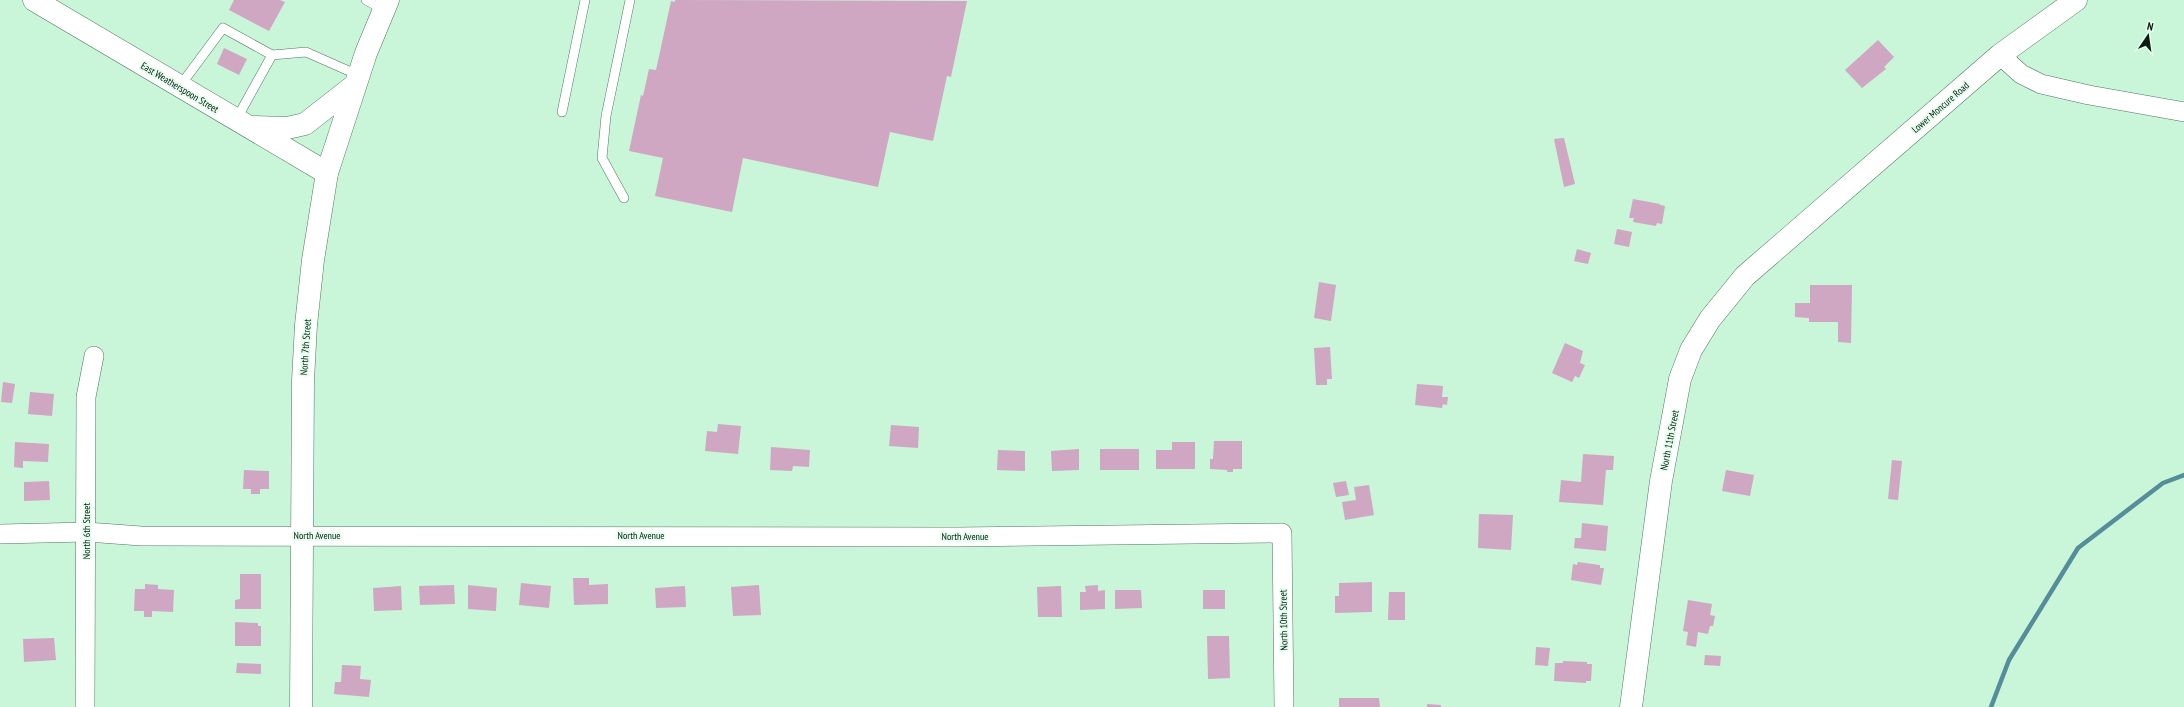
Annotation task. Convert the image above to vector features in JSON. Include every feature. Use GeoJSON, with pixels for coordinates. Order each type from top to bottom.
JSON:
{"type":"FeatureCollection","features":[{"type":"Feature","properties":{"kind":"street","name":"East Weatherspoon Street"},"geometry":{"type":"LineString","coordinates":[[34,0],[327,173]]}},
{"type":"Feature","properties":{"kind":"street","name":"Lower Moncure Road"},"geometry":{"type":"LineString","coordinates":[[1809,220],[2000,55],[2076,0]]}},
{"type":"Feature","properties":{"kind":"street","name":"North 7th Street"},"geometry":{"type":"LineString","coordinates":[[301,707],[303,380],[306,325],[313,260],[327,173],[357,80],[379,3]]}},
{"type":"Feature","properties":{"kind":"street"},"geometry":{"type":"LineString","coordinates":[[2000,55],[2021,74],[2041,84],[2089,95],[2184,112]]}},
{"type":"Feature","properties":{"kind":"street"},"geometry":{"type":"LineString","coordinates":[[242,123],[287,128],[305,124],[357,80]]}},
{"type":"Feature","properties":{"kind":"street","name":"North 11th Street"},"geometry":{"type":"LineString","coordinates":[[1631,707],[1662,481],[1680,379],[1691,350],[1710,319],[1745,276],[1809,220]]}},
{"type":"Feature","properties":{"kind":"street","name":"North 6th Street"},"geometry":{"type":"LineString","coordinates":[[85,707],[87,532],[86,397],[94,356]]}},
{"type":"Feature","properties":{"kind":"street","name":"North Avenue"},"geometry":{"type":"LineString","coordinates":[[0,534],[87,532],[141,536],[957,537],[1282,533]]}},
{"type":"Feature","properties":{"kind":"street","name":"North 10th Street"},"geometry":{"type":"LineString","coordinates":[[1282,533],[1284,707]]}},
{"type":"Feature","properties":{"kind":"lane"},"geometry":{"type":"LineString","coordinates":[[562,112],[585,0]]}},
{"type":"Feature","properties":{"kind":"lane"},"geometry":{"type":"LineString","coordinates":[[624,198],[602,158],[606,116],[630,0]]}},
{"type":"Feature","properties":{"kind":"lane"},"geometry":{"type":"LineString","coordinates":[[180,86],[223,28],[272,55],[306,52],[357,80]]}},
{"type":"Feature","properties":{"kind":"lane"},"geometry":{"type":"LineString","coordinates":[[242,123],[272,55]]}},
{"type":"Feature","properties":{"kind":"building"},"geometry":{"type":"Polygon","coordinates":[[[234,0],[280,0],[285,2],[269,31],[229,10],[234,0]]]}},
{"type":"Feature","properties":{"kind":"building"},"geometry":{"type":"Polygon","coordinates":[[[675,0],[967,1],[951,77],[947,76],[933,141],[890,132],[878,187],[743,158],[732,212],[655,196],[663,158],[629,151],[641,95],[643,96],[649,69],[656,70],[671,1],[675,2],[675,0]]]}},
{"type":"Feature","properties":{"kind":"building"},"geometry":{"type":"Polygon","coordinates":[[[1878,40],[1894,57],[1884,67],[1886,69],[1862,88],[1845,70],[1878,40]]]}},
{"type":"Feature","properties":{"kind":"building"},"geometry":{"type":"Polygon","coordinates":[[[224,48],[247,59],[239,75],[217,64],[224,48]]]}},
{"type":"Feature","properties":{"kind":"building"},"geometry":{"type":"Polygon","coordinates":[[[1564,138],[1575,184],[1564,187],[1554,139],[1564,138]]]}},
{"type":"Feature","properties":{"kind":"building"},"geometry":{"type":"Polygon","coordinates":[[[1633,199],[1665,206],[1662,224],[1657,223],[1656,226],[1633,222],[1634,218],[1629,218],[1633,199]]]}},
{"type":"Feature","properties":{"kind":"building"},"geometry":{"type":"Polygon","coordinates":[[[1617,229],[1632,232],[1629,247],[1614,244],[1617,229]]]}},
{"type":"Feature","properties":{"kind":"building"},"geometry":{"type":"Polygon","coordinates":[[[1577,249],[1591,253],[1588,264],[1574,261],[1577,249]]]}},
{"type":"Feature","properties":{"kind":"building"},"geometry":{"type":"Polygon","coordinates":[[[1319,282],[1336,285],[1331,321],[1314,318],[1319,282]]]}},
{"type":"Feature","properties":{"kind":"building"},"geometry":{"type":"Polygon","coordinates":[[[1810,285],[1852,285],[1851,343],[1838,342],[1838,322],[1809,322],[1809,318],[1795,317],[1795,303],[1810,303],[1810,285]]]}},
{"type":"Feature","properties":{"kind":"building"},"geometry":{"type":"Polygon","coordinates":[[[1565,343],[1583,351],[1580,363],[1585,365],[1579,378],[1575,376],[1572,382],[1552,373],[1565,343]]]}},
{"type":"Feature","properties":{"kind":"building"},"geometry":{"type":"Polygon","coordinates":[[[1330,347],[1332,379],[1327,379],[1327,385],[1316,385],[1314,348],[1330,347]]]}},
{"type":"Feature","properties":{"kind":"building"},"geometry":{"type":"Polygon","coordinates":[[[3,382],[15,384],[12,403],[1,402],[3,382]]]}},
{"type":"Feature","properties":{"kind":"building"},"geometry":{"type":"Polygon","coordinates":[[[1417,384],[1443,386],[1442,397],[1448,397],[1447,405],[1443,404],[1442,408],[1415,405],[1417,384]]]}},
{"type":"Feature","properties":{"kind":"building"},"geometry":{"type":"Polygon","coordinates":[[[30,392],[54,394],[52,416],[28,414],[30,392]]]}},
{"type":"Feature","properties":{"kind":"building"},"geometry":{"type":"Polygon","coordinates":[[[718,424],[741,426],[738,454],[705,451],[707,431],[717,432],[718,424]]]}},
{"type":"Feature","properties":{"kind":"building"},"geometry":{"type":"Polygon","coordinates":[[[891,425],[919,427],[918,448],[889,446],[891,425]]]}},
{"type":"Feature","properties":{"kind":"building"},"geometry":{"type":"Polygon","coordinates":[[[1214,441],[1242,441],[1242,469],[1233,469],[1233,472],[1227,472],[1227,470],[1210,469],[1210,459],[1213,459],[1214,441]]]}},
{"type":"Feature","properties":{"kind":"building"},"geometry":{"type":"Polygon","coordinates":[[[15,442],[49,444],[48,462],[23,461],[23,468],[14,467],[15,442]]]}},
{"type":"Feature","properties":{"kind":"building"},"geometry":{"type":"Polygon","coordinates":[[[1172,442],[1195,442],[1195,469],[1156,469],[1156,450],[1172,450],[1172,442]]]}},
{"type":"Feature","properties":{"kind":"building"},"geometry":{"type":"Polygon","coordinates":[[[771,447],[810,450],[809,467],[793,466],[792,471],[770,470],[771,447]]]}},
{"type":"Feature","properties":{"kind":"building"},"geometry":{"type":"Polygon","coordinates":[[[1079,449],[1079,470],[1052,471],[1051,451],[1079,449]]]}},
{"type":"Feature","properties":{"kind":"building"},"geometry":{"type":"Polygon","coordinates":[[[1100,449],[1139,449],[1139,470],[1100,470],[1100,449]]]}},
{"type":"Feature","properties":{"kind":"building"},"geometry":{"type":"Polygon","coordinates":[[[998,450],[1025,451],[1025,471],[997,470],[998,450]]]}},
{"type":"Feature","properties":{"kind":"building"},"geometry":{"type":"Polygon","coordinates":[[[1583,454],[1614,456],[1613,470],[1606,470],[1603,505],[1559,502],[1561,480],[1581,482],[1583,454]]]}},
{"type":"Feature","properties":{"kind":"building"},"geometry":{"type":"Polygon","coordinates":[[[1892,460],[1902,461],[1898,500],[1888,499],[1892,460]]]}},
{"type":"Feature","properties":{"kind":"building"},"geometry":{"type":"Polygon","coordinates":[[[244,470],[269,471],[269,489],[260,489],[260,494],[251,494],[251,489],[243,489],[244,470]]]}},
{"type":"Feature","properties":{"kind":"building"},"geometry":{"type":"Polygon","coordinates":[[[1726,470],[1754,475],[1750,496],[1722,491],[1726,470]]]}},
{"type":"Feature","properties":{"kind":"building"},"geometry":{"type":"Polygon","coordinates":[[[49,481],[50,500],[24,501],[24,482],[49,481]]]}},
{"type":"Feature","properties":{"kind":"building"},"geometry":{"type":"Polygon","coordinates":[[[1346,481],[1349,495],[1336,497],[1333,483],[1346,481]]]}},
{"type":"Feature","properties":{"kind":"building"},"geometry":{"type":"Polygon","coordinates":[[[1369,485],[1374,515],[1345,520],[1342,502],[1356,500],[1354,487],[1369,485]]]}},
{"type":"Feature","properties":{"kind":"building"},"geometry":{"type":"Polygon","coordinates":[[[1479,514],[1513,515],[1511,550],[1478,548],[1479,514]]]}},
{"type":"Feature","properties":{"kind":"building"},"geometry":{"type":"Polygon","coordinates":[[[1582,523],[1608,526],[1606,551],[1574,548],[1575,538],[1581,538],[1582,523]]]}},
{"type":"Feature","properties":{"kind":"building"},"geometry":{"type":"Polygon","coordinates":[[[1578,562],[1600,565],[1600,568],[1604,568],[1601,585],[1571,580],[1573,564],[1577,565],[1578,562]]]}},
{"type":"Feature","properties":{"kind":"building"},"geometry":{"type":"Polygon","coordinates":[[[240,574],[261,574],[261,609],[235,609],[235,600],[240,599],[240,574]]]}},
{"type":"Feature","properties":{"kind":"building"},"geometry":{"type":"Polygon","coordinates":[[[573,578],[589,578],[589,585],[608,584],[608,604],[574,605],[573,578]]]}},
{"type":"Feature","properties":{"kind":"building"},"geometry":{"type":"Polygon","coordinates":[[[1372,582],[1372,612],[1335,613],[1335,596],[1339,596],[1339,583],[1372,582]]]}},
{"type":"Feature","properties":{"kind":"building"},"geometry":{"type":"Polygon","coordinates":[[[521,583],[551,586],[549,608],[519,605],[521,583]]]}},
{"type":"Feature","properties":{"kind":"building"},"geometry":{"type":"Polygon","coordinates":[[[145,584],[158,585],[158,589],[174,590],[173,612],[152,611],[152,617],[144,617],[144,611],[134,611],[135,589],[145,589],[145,584]]]}},
{"type":"Feature","properties":{"kind":"building"},"geometry":{"type":"Polygon","coordinates":[[[454,585],[455,604],[420,605],[419,586],[454,585]]]}},
{"type":"Feature","properties":{"kind":"building"},"geometry":{"type":"Polygon","coordinates":[[[468,585],[497,588],[496,611],[468,609],[468,585]]]}},
{"type":"Feature","properties":{"kind":"building"},"geometry":{"type":"Polygon","coordinates":[[[759,585],[761,615],[733,616],[731,587],[759,585]]]}},
{"type":"Feature","properties":{"kind":"building"},"geometry":{"type":"Polygon","coordinates":[[[1098,585],[1098,591],[1105,590],[1105,609],[1080,610],[1080,592],[1086,592],[1085,586],[1098,585]]]}},
{"type":"Feature","properties":{"kind":"building"},"geometry":{"type":"Polygon","coordinates":[[[401,586],[402,610],[374,611],[373,588],[401,586]]]}},
{"type":"Feature","properties":{"kind":"building"},"geometry":{"type":"Polygon","coordinates":[[[685,586],[686,607],[656,608],[655,588],[685,586]]]}},
{"type":"Feature","properties":{"kind":"building"},"geometry":{"type":"Polygon","coordinates":[[[1061,586],[1062,617],[1038,617],[1037,587],[1061,586]]]}},
{"type":"Feature","properties":{"kind":"building"},"geometry":{"type":"Polygon","coordinates":[[[1115,590],[1141,590],[1142,608],[1115,609],[1115,590]]]}},
{"type":"Feature","properties":{"kind":"building"},"geometry":{"type":"Polygon","coordinates":[[[1203,590],[1225,590],[1225,609],[1203,609],[1203,590]]]}},
{"type":"Feature","properties":{"kind":"building"},"geometry":{"type":"Polygon","coordinates":[[[1389,592],[1405,592],[1405,620],[1388,620],[1389,592]]]}},
{"type":"Feature","properties":{"kind":"building"},"geometry":{"type":"Polygon","coordinates":[[[1688,600],[1712,604],[1710,615],[1715,616],[1713,626],[1710,626],[1708,634],[1698,632],[1696,647],[1686,645],[1688,632],[1683,631],[1688,600]]]}},
{"type":"Feature","properties":{"kind":"building"},"geometry":{"type":"Polygon","coordinates":[[[235,622],[258,623],[258,626],[261,626],[261,646],[235,646],[235,622]]]}},
{"type":"Feature","properties":{"kind":"building"},"geometry":{"type":"Polygon","coordinates":[[[1207,636],[1229,636],[1230,678],[1208,679],[1207,636]]]}},
{"type":"Feature","properties":{"kind":"building"},"geometry":{"type":"Polygon","coordinates":[[[54,638],[56,660],[24,662],[23,639],[54,638]]]}},
{"type":"Feature","properties":{"kind":"building"},"geometry":{"type":"Polygon","coordinates":[[[1536,647],[1550,648],[1548,666],[1535,665],[1536,647]]]}},
{"type":"Feature","properties":{"kind":"building"},"geometry":{"type":"Polygon","coordinates":[[[1705,655],[1721,656],[1720,666],[1704,665],[1705,655]]]}},
{"type":"Feature","properties":{"kind":"building"},"geometry":{"type":"Polygon","coordinates":[[[1563,661],[1587,662],[1587,664],[1592,664],[1591,681],[1586,681],[1586,683],[1554,681],[1555,663],[1563,663],[1563,661]]]}},
{"type":"Feature","properties":{"kind":"building"},"geometry":{"type":"Polygon","coordinates":[[[237,663],[261,664],[261,674],[236,673],[237,663]]]}},
{"type":"Feature","properties":{"kind":"building"},"geometry":{"type":"Polygon","coordinates":[[[342,665],[361,666],[360,679],[371,680],[369,697],[334,694],[335,682],[341,682],[342,665]]]}},
{"type":"Feature","properties":{"kind":"building"},"geometry":{"type":"Polygon","coordinates":[[[1339,698],[1379,698],[1380,707],[1339,707],[1339,698]]]}},
{"type":"Feature","properties":{"kind":"building"},"geometry":{"type":"Polygon","coordinates":[[[1427,704],[1441,705],[1441,707],[1427,707],[1427,704]]]}},
{"type":"Feature","properties":{"kind":"waterway"},"geometry":{"type":"LineString","coordinates":[[1991,707],[2009,660],[2078,548],[2163,483],[2184,475]]}}]}
